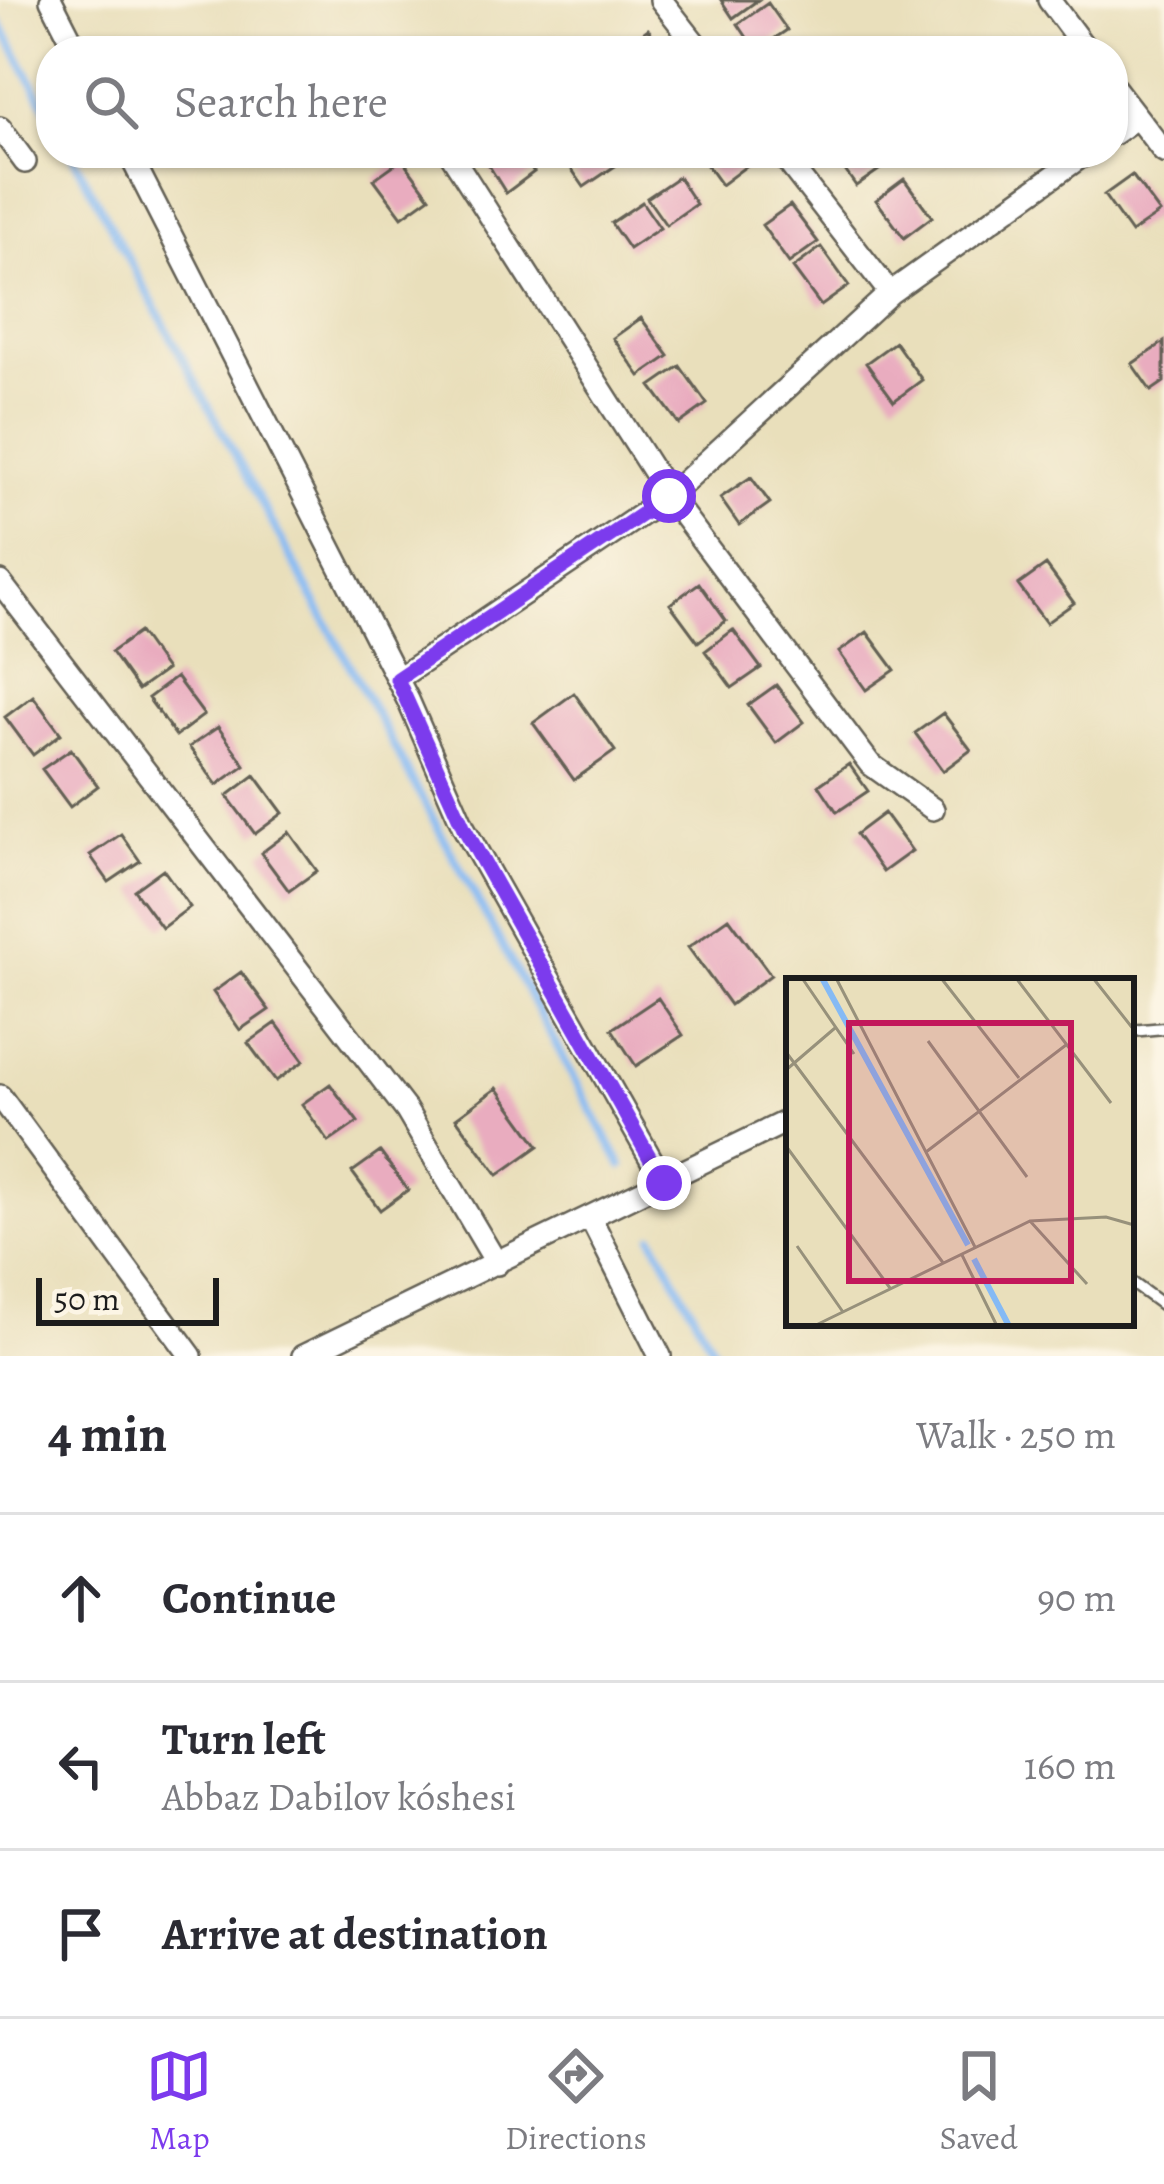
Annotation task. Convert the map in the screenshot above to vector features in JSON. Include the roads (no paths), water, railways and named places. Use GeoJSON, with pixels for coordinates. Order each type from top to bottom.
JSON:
{"type":"FeatureCollection","features":[{"type":"Feature","properties":{"kind":"street"},"geometry":{"type":"LineString","coordinates":[[51,0],[69,36]]}},
{"type":"Feature","properties":{"kind":"street"},"geometry":{"type":"LineString","coordinates":[[662,0],[690,36]]}},
{"type":"Feature","properties":{"kind":"street"},"geometry":{"type":"LineString","coordinates":[[1049,0],[1076,36]]}},
{"type":"Feature","properties":{"kind":"street"},"geometry":{"type":"LineString","coordinates":[[1128,105],[1164,152]]}},
{"type":"Feature","properties":{"kind":"street"},"geometry":{"type":"LineString","coordinates":[[1128,123],[1137,117]]}},
{"type":"Feature","properties":{"kind":"street"},"geometry":{"type":"LineString","coordinates":[[0,128],[25,162]]}},
{"type":"Feature","properties":{"kind":"street"},"geometry":{"type":"LineString","coordinates":[[137,168],[397,679],[464,828],[664,1183]]}},
{"type":"Feature","properties":{"kind":"street"},"geometry":{"type":"LineString","coordinates":[[460,168],[669,496],[870,764],[933,809]]}},
{"type":"Feature","properties":{"kind":"street"},"geometry":{"type":"LineString","coordinates":[[793,168],[890,293]]}},
{"type":"Feature","properties":{"kind":"street"},"geometry":{"type":"LineString","coordinates":[[397,679],[669,496],[890,293],[1065,168]]}},
{"type":"Feature","properties":{"kind":"street"},"geometry":{"type":"LineString","coordinates":[[0,583],[406,1109],[497,1264]]}},
{"type":"Feature","properties":{"kind":"street"},"geometry":{"type":"LineString","coordinates":[[0,1096],[191,1356]]}},
{"type":"Feature","properties":{"kind":"street"},"geometry":{"type":"LineString","coordinates":[[303,1356],[786,1122]]}},
{"type":"Feature","properties":{"kind":"street"},"geometry":{"type":"LineString","coordinates":[[591,1219],[660,1356]]}},
{"type":"Feature","properties":{"kind":"lane"},"geometry":{"type":"LineString","coordinates":[[1134,1030],[1164,1028]]}},
{"type":"Feature","properties":{"kind":"lane"},"geometry":{"type":"LineString","coordinates":[[1134,1284],[1164,1306]]}},
{"type":"Feature","properties":{"kind":"waterway"},"geometry":{"type":"LineString","coordinates":[[0,23],[36,89]]}},
{"type":"Feature","properties":{"kind":"waterway"},"geometry":{"type":"LineString","coordinates":[[79,168],[622,1166]]}},
{"type":"Feature","properties":{"kind":"waterway"},"geometry":{"type":"LineString","coordinates":[[653,1237],[716,1356]]}}]}
